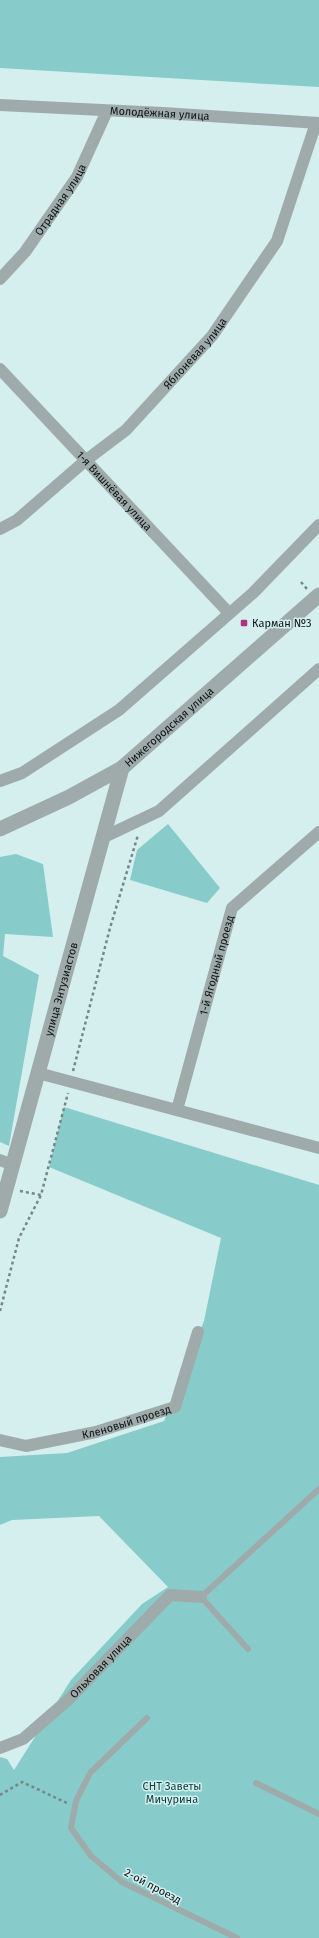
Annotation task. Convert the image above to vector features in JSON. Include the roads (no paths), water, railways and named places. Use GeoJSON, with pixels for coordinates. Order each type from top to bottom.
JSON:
{"type":"FeatureCollection","features":[{"type":"Feature","properties":{"kind":"street","name":"Молодёжная улица"},"geometry":{"type":"LineString","coordinates":[[0,105],[163,113],[318,123]]}},
{"type":"Feature","properties":{"kind":"street","name":"Отрадная улица"},"geometry":{"type":"LineString","coordinates":[[0,279],[25,252],[77,177],[107,111]]}},
{"type":"Feature","properties":{"kind":"street","name":"Яблоневая улица"},"geometry":{"type":"LineString","coordinates":[[0,529],[17,520],[85,461],[126,430],[212,336],[277,241],[318,123]]}},
{"type":"Feature","properties":{"kind":"street","name":"1-я Вишнёвая улица"},"geometry":{"type":"LineString","coordinates":[[0,369],[229,613]]}},
{"type":"Feature","properties":{"kind":"street"},"geometry":{"type":"LineString","coordinates":[[0,781],[22,773],[119,710],[253,593],[319,525]]}},
{"type":"Feature","properties":{"kind":"street","name":"Нижегородская улица"},"geometry":{"type":"LineString","coordinates":[[0,829],[69,797],[122,768],[319,595]]}},
{"type":"Feature","properties":{"kind":"street"},"geometry":{"type":"LineString","coordinates":[[104,837],[159,811],[319,669]]}},
{"type":"Feature","properties":{"kind":"street","name":"улица Энтузиастов"},"geometry":{"type":"LineString","coordinates":[[0,1211],[6,1188],[7,1162],[38,1073],[122,768]]}},
{"type":"Feature","properties":{"kind":"street","name":"1-й Ягодный проезд"},"geometry":{"type":"LineString","coordinates":[[177,1110],[232,908],[319,832]]}},
{"type":"Feature","properties":{"kind":"street"},"geometry":{"type":"LineString","coordinates":[[38,1073],[319,1148]]}},
{"type":"Feature","properties":{"kind":"street","name":"Кленовый проезд"},"geometry":{"type":"LineString","coordinates":[[0,1440],[26,1446],[96,1432],[175,1407],[198,1332]]}},
{"type":"Feature","properties":{"kind":"street","name":"Ольховая улица"},"geometry":{"type":"LineString","coordinates":[[0,1748],[23,1739],[68,1700],[170,1594],[201,1597]]}},
{"type":"Feature","properties":{"kind":"lane"},"geometry":{"type":"LineString","coordinates":[[248,1649],[201,1597],[319,1489]]}},
{"type":"Feature","properties":{"kind":"lane","name":"2-ой проезд"},"geometry":{"type":"LineString","coordinates":[[148,1718],[90,1773],[76,1801],[71,1828],[91,1856],[122,1882],[237,1938]]}},
{"type":"Feature","properties":{"kind":"lane"},"geometry":{"type":"LineString","coordinates":[[256,1782],[319,1814]]}},
{"type":"Feature","properties":{"kind":"place","name":"Карман №3"},"geometry":{"type":"Point","coordinates":[244,623]}},
{"type":"Feature","properties":{"kind":"park label","name":"СНТ Заветы Мичурина"},"geometry":{"type":"Point","coordinates":[172,1792]}}]}
